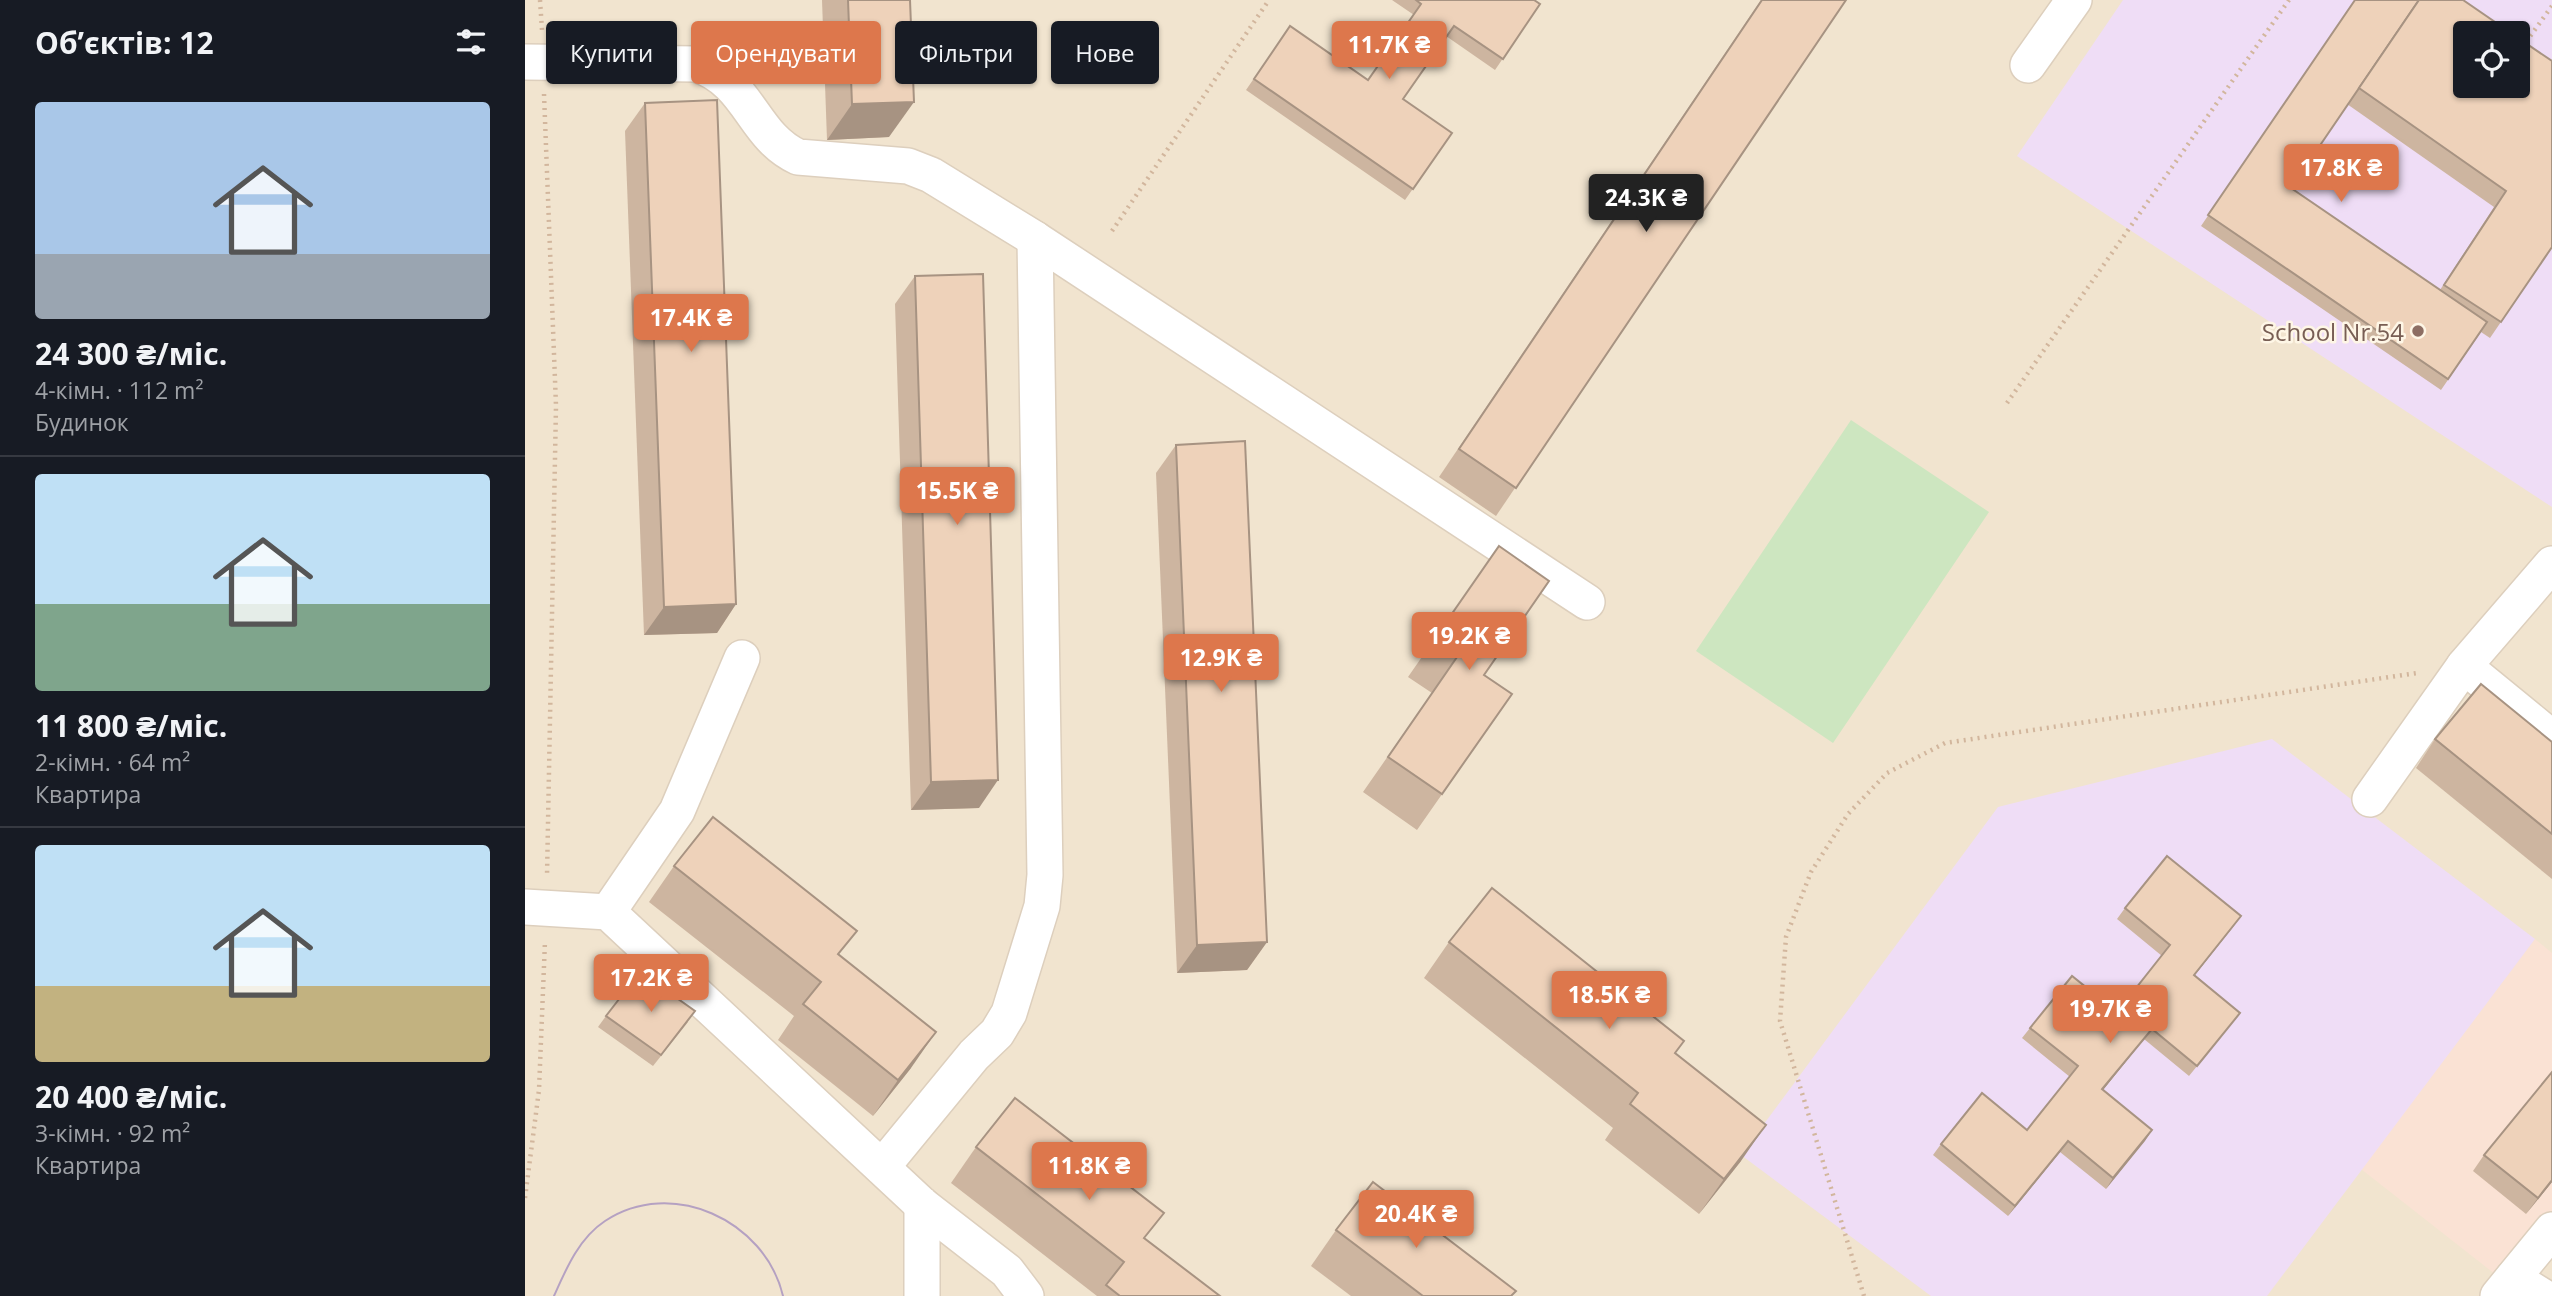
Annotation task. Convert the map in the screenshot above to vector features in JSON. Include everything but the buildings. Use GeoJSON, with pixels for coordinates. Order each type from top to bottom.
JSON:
{"type":"FeatureCollection","features":[{"type":"Feature","properties":{"kind":"lane"},"geometry":{"type":"LineString","coordinates":[[2028,65],[2074,0]]}},
{"type":"Feature","properties":{"kind":"lane"},"geometry":{"type":"LineString","coordinates":[[534,63],[696,64],[712,70],[730,82],[783,150],[798,157],[908,166],[931,175],[1035,239],[1587,602]]}},
{"type":"Feature","properties":{"kind":"lane"},"geometry":{"type":"LineString","coordinates":[[882,1167],[974,1055],[997,1034],[1009,1013],[1042,906],[1045,875],[1035,239]]}},
{"type":"Feature","properties":{"kind":"lane"},"geometry":{"type":"LineString","coordinates":[[2370,799],[2464,666],[2552,564]]}},
{"type":"Feature","properties":{"kind":"lane"},"geometry":{"type":"LineString","coordinates":[[608,912],[677,811],[742,658]]}},
{"type":"Feature","properties":{"kind":"lane"},"geometry":{"type":"LineString","coordinates":[[2464,666],[2552,738]]}},
{"type":"Feature","properties":{"kind":"lane"},"geometry":{"type":"LineString","coordinates":[[536,907],[608,912],[922,1205],[1007,1271],[1026,1296]]}},
{"type":"Feature","properties":{"kind":"lane"},"geometry":{"type":"LineString","coordinates":[[922,1205],[922,1296]]}},
{"type":"Feature","properties":{"kind":"lane"},"geometry":{"type":"LineString","coordinates":[[2542,1296],[2506,1287],[2552,1230]]}},
{"type":"Feature","properties":{"kind":"path"},"geometry":{"type":"LineString","coordinates":[[525,1198],[539,1090],[536,907],[556,406],[534,63],[540,0]]}},
{"type":"Feature","properties":{"kind":"path"},"geometry":{"type":"LineString","coordinates":[[1112,231],[1269,0]]}},
{"type":"Feature","properties":{"kind":"path"},"geometry":{"type":"LineString","coordinates":[[2007,403],[2289,0]]}},
{"type":"Feature","properties":{"kind":"path"},"geometry":{"type":"LineString","coordinates":[[2530,36],[2552,6]]}},
{"type":"Feature","properties":{"kind":"path"},"geometry":{"type":"LineString","coordinates":[[1864,1296],[1780,1021],[1786,937],[1811,872],[1848,814],[1887,774],[1944,743],[2464,666]]}},
{"type":"Feature","properties":{"kind":"shaded area"},"geometry":{"type":"Polygon","coordinates":[[[525,0],[2552,0],[2552,1296],[525,1296],[525,0]]]}},
{"type":"Feature","properties":{"kind":"shaded area","name":"School Nr.54"},"geometry":{"type":"Polygon","coordinates":[[[2123,0],[2552,0],[2552,507],[2017,156],[2123,0]]]}},
{"type":"Feature","properties":{"kind":"shaded area"},"geometry":{"type":"Polygon","coordinates":[[[2272,739],[2535,939],[2267,1296],[1931,1296],[1741,1155],[1998,807],[2272,739]]]}},
{"type":"Feature","properties":{"kind":"shaded area"},"geometry":{"type":"Polygon","coordinates":[[[2535,939],[2552,953],[2552,1211],[2500,1278],[2361,1169],[2535,939]]]}},
{"type":"Feature","properties":{"kind":"green space"},"geometry":{"type":"Polygon","coordinates":[[[1851,420],[1989,512],[1833,743],[1696,651],[1851,420]]]}},
{"type":"Feature","properties":{"kind":"tram line"},"geometry":{"type":"LineString","coordinates":[[554,1296],[574,1255],[596,1228],[631,1208],[658,1203],[686,1205],[712,1214],[736,1227],[757,1246],[773,1269],[783,1296]]}},
{"type":"Feature","properties":{"kind":"place","name":"School Nr.54"},"geometry":{"type":"Point","coordinates":[2418,331]}}]}
